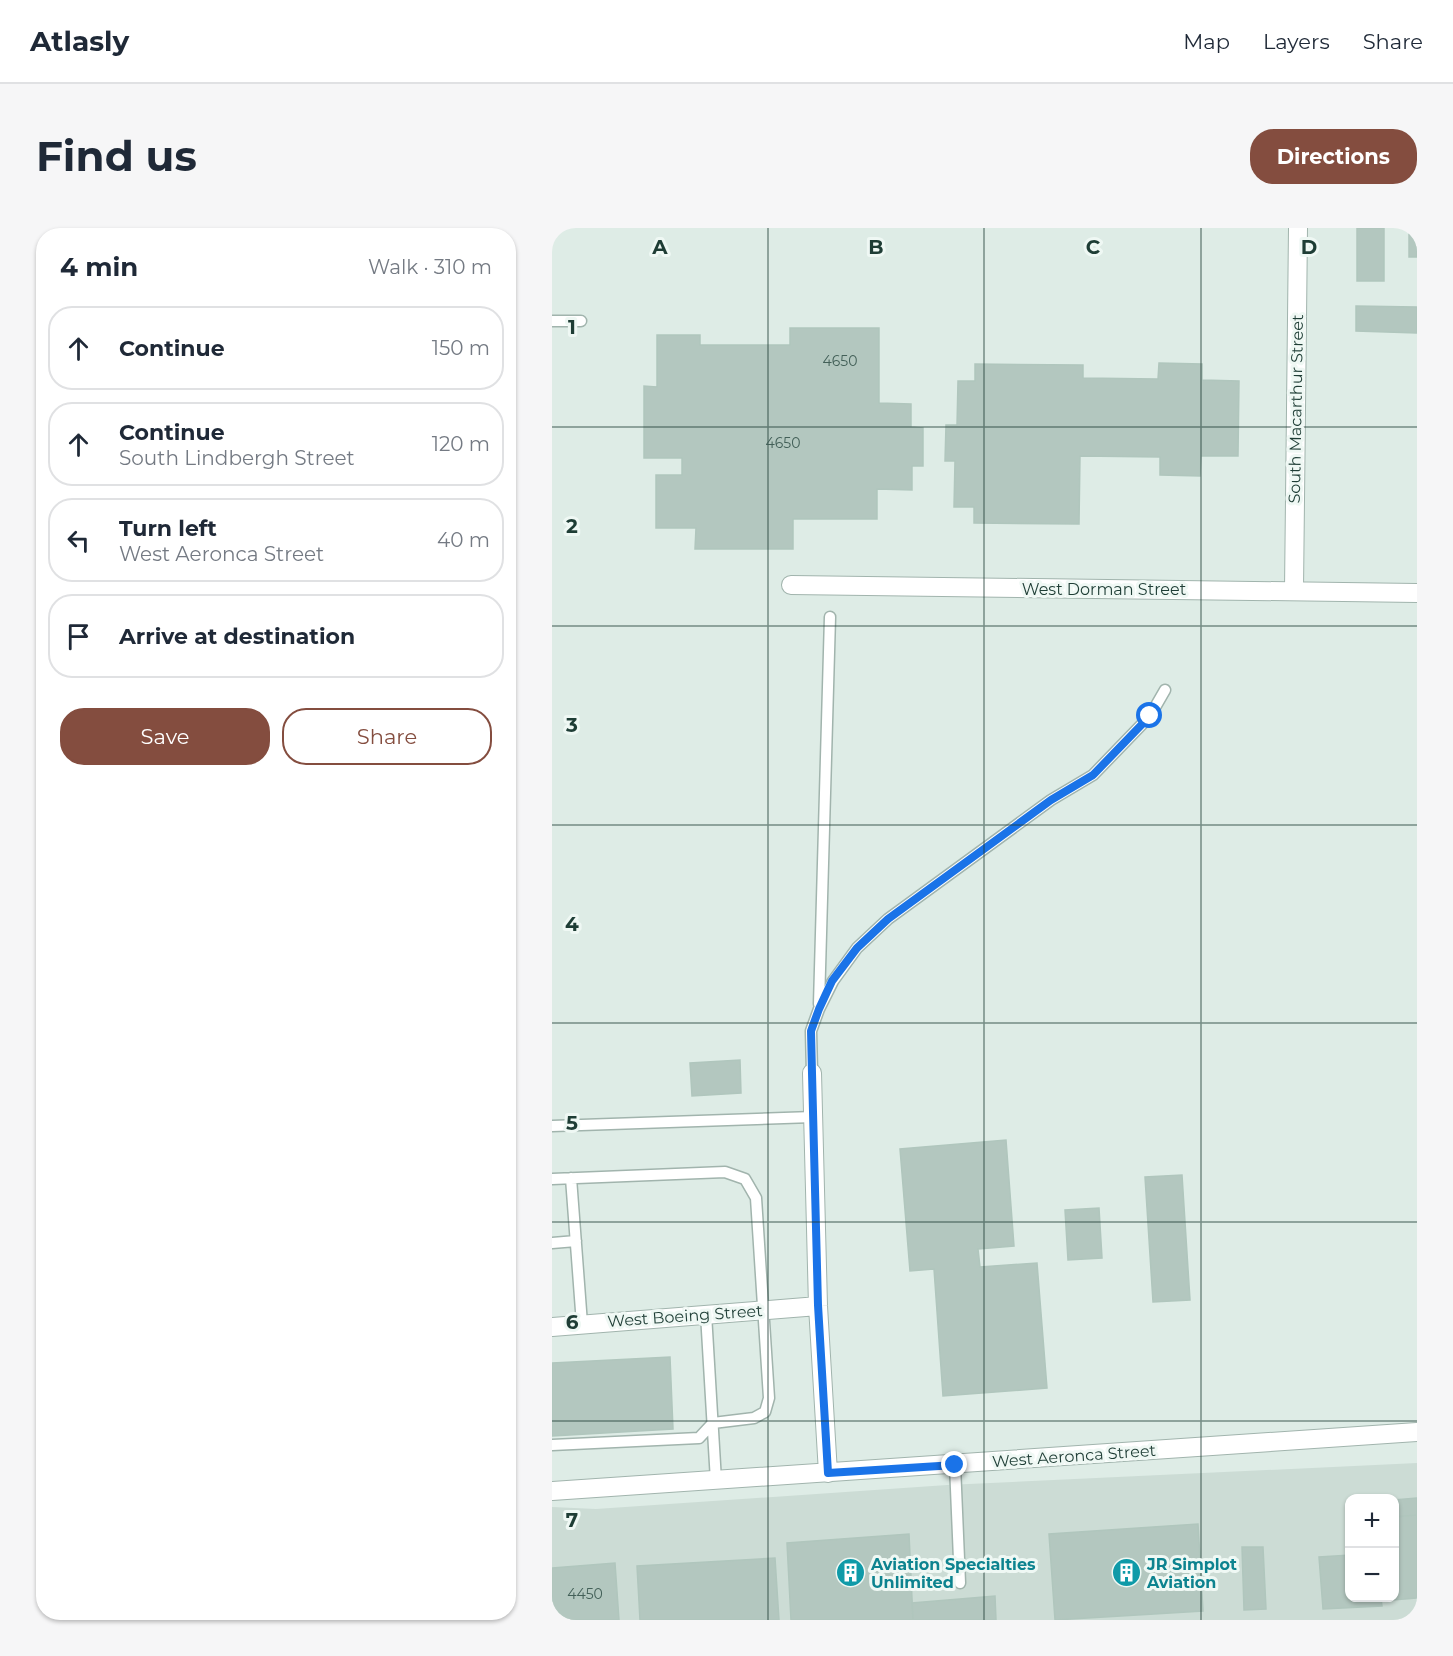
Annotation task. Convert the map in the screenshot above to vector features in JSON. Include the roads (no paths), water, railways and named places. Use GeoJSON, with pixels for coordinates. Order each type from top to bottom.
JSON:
{"type":"FeatureCollection","features":[{"type":"Feature","properties":{"kind":"street","name":"South Macarthur Street"},"geometry":{"type":"LineString","coordinates":[[1294,590],[1298,228]]}},
{"type":"Feature","properties":{"kind":"street","name":"West Dorman Street"},"geometry":{"type":"LineString","coordinates":[[790,585],[1417,593]]}},
{"type":"Feature","properties":{"kind":"street"},"geometry":{"type":"LineString","coordinates":[[812,1073],[818,1305],[828,1473]]}},
{"type":"Feature","properties":{"kind":"street","name":"West Boeing Street"},"geometry":{"type":"LineString","coordinates":[[552,1326],[818,1305]]}},
{"type":"Feature","properties":{"kind":"street","name":"West Aeronca Street"},"geometry":{"type":"LineString","coordinates":[[552,1491],[1417,1432]]}},
{"type":"Feature","properties":{"kind":"lane"},"geometry":{"type":"LineString","coordinates":[[552,321],[581,321]]}},
{"type":"Feature","properties":{"kind":"lane"},"geometry":{"type":"LineString","coordinates":[[819,1009],[830,617]]}},
{"type":"Feature","properties":{"kind":"lane"},"geometry":{"type":"LineString","coordinates":[[812,1073],[811,1031],[832,981],[857,948],[888,919],[1051,800],[1093,775],[1150,716],[1166,690]]}},
{"type":"Feature","properties":{"kind":"lane"},"geometry":{"type":"LineString","coordinates":[[552,1126],[813,1117]]}},
{"type":"Feature","properties":{"kind":"lane"},"geometry":{"type":"LineString","coordinates":[[552,1179],[725,1172],[745,1179],[756,1198],[768,1398],[765,1412],[754,1418],[713,1423],[699,1438],[552,1445]]}},
{"type":"Feature","properties":{"kind":"lane"},"geometry":{"type":"LineString","coordinates":[[571,1178],[582,1324]]}},
{"type":"Feature","properties":{"kind":"lane"},"geometry":{"type":"LineString","coordinates":[[552,1243],[576,1241]]}},
{"type":"Feature","properties":{"kind":"lane"},"geometry":{"type":"LineString","coordinates":[[706,1314],[716,1481]]}},
{"type":"Feature","properties":{"kind":"lane"},"geometry":{"type":"LineString","coordinates":[[955,1465],[960,1583]]}},
{"type":"Feature","properties":{"kind":"place","name":"Aviation Specialties Unlimited"},"geometry":{"type":"Point","coordinates":[850,1573]}},
{"type":"Feature","properties":{"kind":"place","name":"JR Simplot Aviation"},"geometry":{"type":"Point","coordinates":[1126,1573]}}]}
